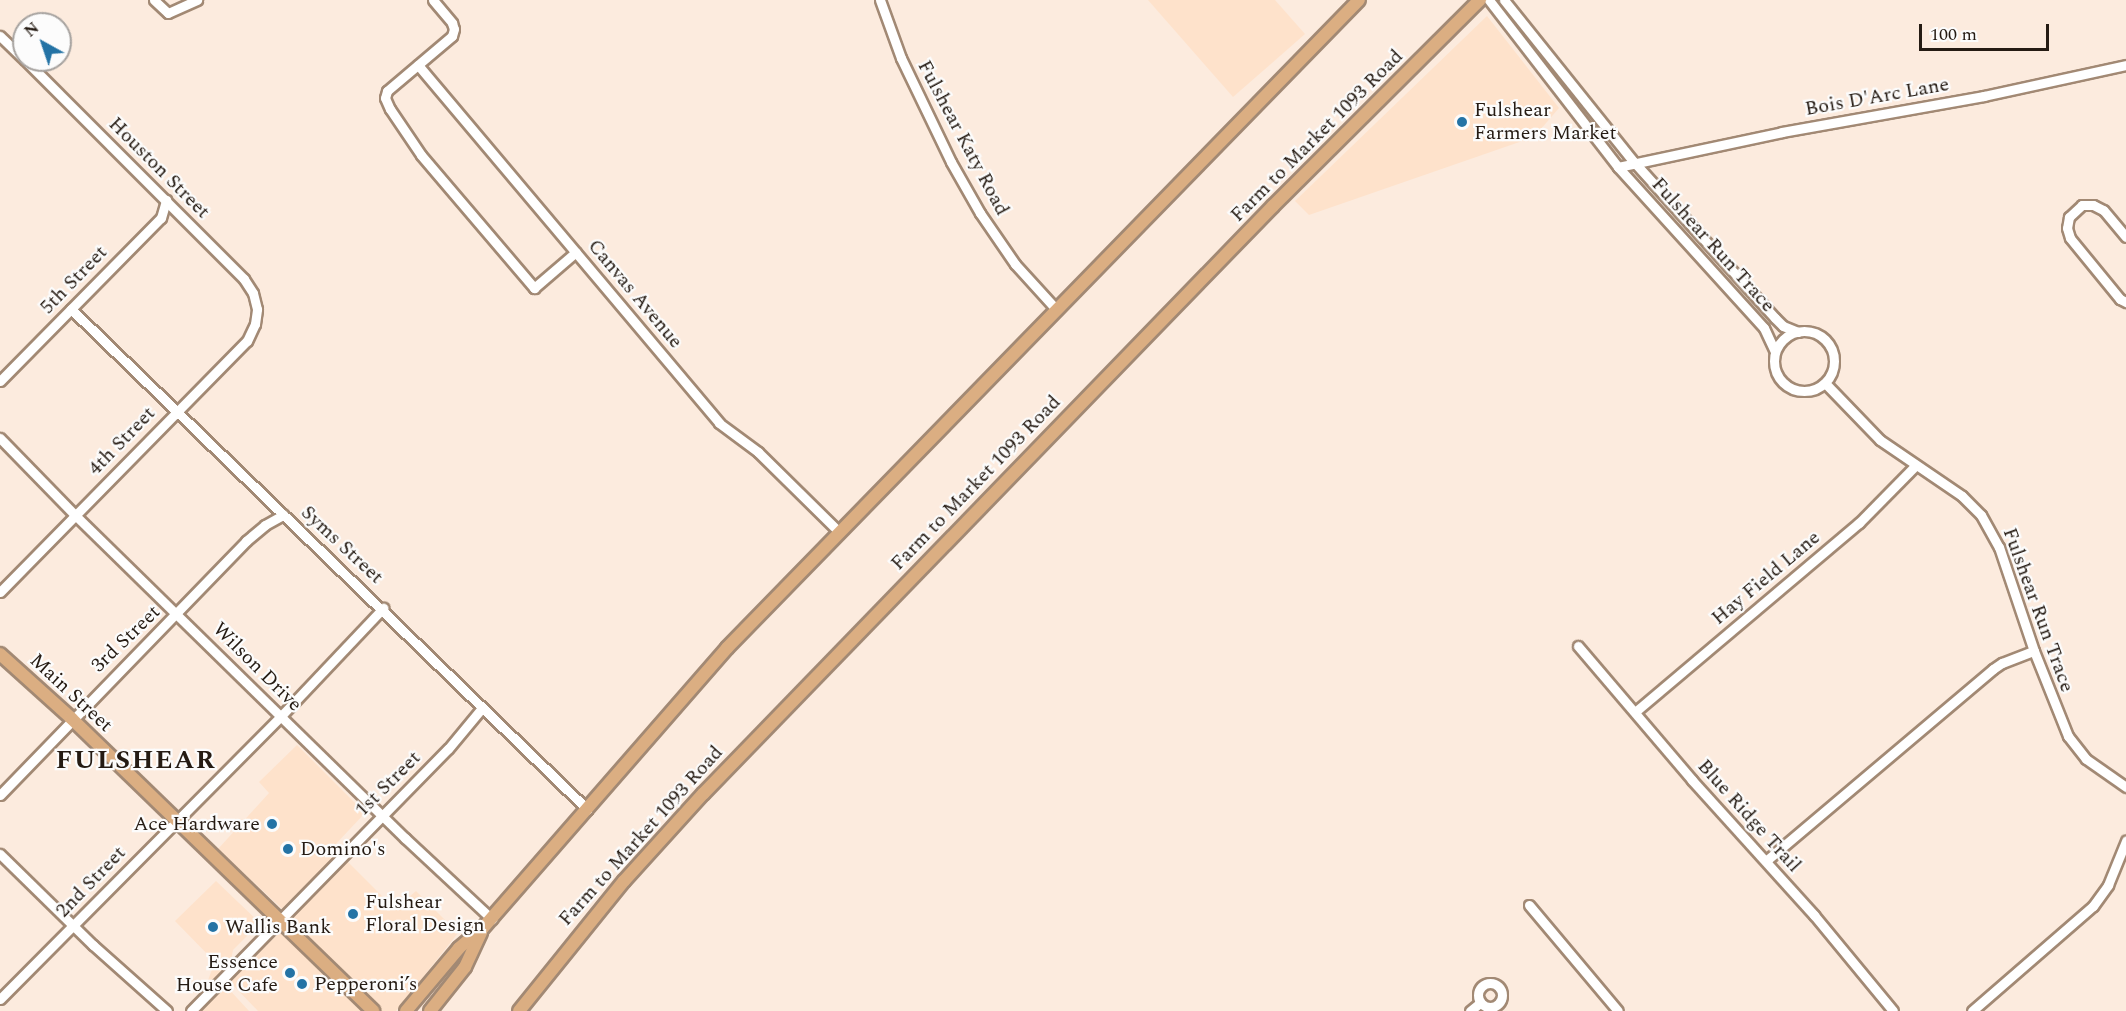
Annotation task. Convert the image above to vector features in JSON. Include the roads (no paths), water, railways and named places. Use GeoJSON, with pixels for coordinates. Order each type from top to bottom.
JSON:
{"type":"FeatureCollection","features":[{"type":"Feature","properties":{"kind":"main road"},"geometry":{"type":"LineString","coordinates":[[406,1011],[459,948],[492,919],[727,648],[1359,0]]}},
{"type":"Feature","properties":{"kind":"main road","name":"Farm to Market 1093 Road"},"geometry":{"type":"LineString","coordinates":[[519,1011],[624,881],[703,794],[1273,206],[1480,0]]}},
{"type":"Feature","properties":{"kind":"main road","name":"Main Street"},"geometry":{"type":"LineString","coordinates":[[0,654],[71,718],[279,922],[374,1011]]}},
{"type":"Feature","properties":{"kind":"main road"},"geometry":{"type":"LineString","coordinates":[[430,1011],[465,967],[482,929]]}},
{"type":"Feature","properties":{"kind":"street"},"geometry":{"type":"LineString","coordinates":[[154,0],[168,13],[197,0]]}},
{"type":"Feature","properties":{"kind":"street"},"geometry":{"type":"LineString","coordinates":[[433,0],[454,29],[452,36],[387,91],[385,98],[421,155],[534,288],[576,252]]}},
{"type":"Feature","properties":{"kind":"street","name":"Fulshear Katy Road"},"geometry":{"type":"LineString","coordinates":[[880,0],[901,58],[951,162],[980,213],[1015,264],[1056,309]]}},
{"type":"Feature","properties":{"kind":"street"},"geometry":{"type":"LineString","coordinates":[[1489,0],[1618,167]]}},
{"type":"Feature","properties":{"kind":"street"},"geometry":{"type":"LineString","coordinates":[[1504,0],[1634,162]]}},
{"type":"Feature","properties":{"kind":"street","name":"Houston Street"},"geometry":{"type":"LineString","coordinates":[[0,36],[12,47]]}},
{"type":"Feature","properties":{"kind":"street","name":"Canvas Avenue"},"geometry":{"type":"LineString","coordinates":[[418,65],[719,423],[758,452],[839,532]]}},
{"type":"Feature","properties":{"kind":"street","name":"Bois D'Arc Lane"},"geometry":{"type":"LineString","coordinates":[[1618,167],[1634,162],[1984,96],[2126,65]]}},
{"type":"Feature","properties":{"kind":"street","name":"Houston Street"},"geometry":{"type":"LineString","coordinates":[[38,72],[244,279],[253,293],[257,309]]}},
{"type":"Feature","properties":{"kind":"street","name":"Fulshear Run Trace"},"geometry":{"type":"LineString","coordinates":[[1634,162],[1775,318],[1784,326],[1798,332]]}},
{"type":"Feature","properties":{"kind":"street","name":"Fulshear Run Trace"},"geometry":{"type":"LineString","coordinates":[[1618,167],[1764,328],[1775,352]]}},
{"type":"Feature","properties":{"kind":"street","name":"5th Street"},"geometry":{"type":"LineString","coordinates":[[0,381],[161,218],[166,200]]}},
{"type":"Feature","properties":{"kind":"street"},"geometry":{"type":"LineString","coordinates":[[2126,237],[2103,210],[2093,205],[2082,205],[2069,217],[2067,228],[2070,238],[2120,298],[2126,302]]}},
{"type":"Feature","properties":{"kind":"street","name":"Syms Street"},"geometry":{"type":"LineString","coordinates":[[71,309],[283,515],[383,608],[587,809]]}},
{"type":"Feature","properties":{"kind":"street","name":"4th Street"},"geometry":{"type":"LineString","coordinates":[[0,592],[247,341],[255,324],[257,309]]}},
{"type":"Feature","properties":{"kind":"street"},"geometry":{"type":"LineString","coordinates":[[1798,332],[1814,333],[1822,337],[1832,351],[1833,368],[1825,383],[1807,391],[1788,387],[1775,372],[1775,352],[1783,339],[1798,332]]}},
{"type":"Feature","properties":{"kind":"street","name":"Fulshear Run Trace"},"geometry":{"type":"LineString","coordinates":[[1825,383],[1867,428],[1962,496],[1991,530],[2018,597],[2034,651],[2068,736],[2086,759],[2126,787]]}},
{"type":"Feature","properties":{"kind":"street","name":"Wilson Drive"},"geometry":{"type":"LineString","coordinates":[[0,438],[75,515],[382,816],[492,919]]}},
{"type":"Feature","properties":{"kind":"street","name":"Hay Field Lane"},"geometry":{"type":"LineString","coordinates":[[1635,712],[1859,523],[1916,465]]}},
{"type":"Feature","properties":{"kind":"street","name":"3rd Street"},"geometry":{"type":"LineString","coordinates":[[0,795],[71,718],[178,614],[246,541],[265,525],[283,515]]}},
{"type":"Feature","properties":{"kind":"street","name":"2nd Street"},"geometry":{"type":"LineString","coordinates":[[0,999],[281,716],[383,608]]}},
{"type":"Feature","properties":{"kind":"street","name":"Blue Ridge Trail"},"geometry":{"type":"LineString","coordinates":[[1578,646],[1692,780],[1767,860],[1893,1011]]}},
{"type":"Feature","properties":{"kind":"street"},"geometry":{"type":"LineString","coordinates":[[1767,860],[1993,669],[2002,663],[2034,651]]}},
{"type":"Feature","properties":{"kind":"street","name":"1st Street"},"geometry":{"type":"LineString","coordinates":[[191,1011],[448,749],[482,708]]}},
{"type":"Feature","properties":{"kind":"street"},"geometry":{"type":"LineString","coordinates":[[1972,1011],[2093,906],[2108,885],[2126,841]]}},
{"type":"Feature","properties":{"kind":"street"},"geometry":{"type":"LineString","coordinates":[[0,855],[167,1011]]}},
{"type":"Feature","properties":{"kind":"street"},"geometry":{"type":"LineString","coordinates":[[1529,905],[1618,1011]]}},
{"type":"Feature","properties":{"kind":"street"},"geometry":{"type":"LineString","coordinates":[[1470,1011],[1480,1003]]}},
{"type":"Feature","properties":{"kind":"place","name":"Fulshear Farmers Market"},"geometry":{"type":"Point","coordinates":[1462,122]}},
{"type":"Feature","properties":{"kind":"place","name":"Ace Hardware"},"geometry":{"type":"Point","coordinates":[272,824]}},
{"type":"Feature","properties":{"kind":"place","name":"Domino's"},"geometry":{"type":"Point","coordinates":[288,849]}},
{"type":"Feature","properties":{"kind":"place","name":"Fulshear Floral Design"},"geometry":{"type":"Point","coordinates":[353,914]}},
{"type":"Feature","properties":{"kind":"place","name":"Wallis Bank"},"geometry":{"type":"Point","coordinates":[213,927]}},
{"type":"Feature","properties":{"kind":"place","name":"Essence House Cafe"},"geometry":{"type":"Point","coordinates":[290,973]}},
{"type":"Feature","properties":{"kind":"place","name":"Pepperoni’s"},"geometry":{"type":"Point","coordinates":[302,984]}},
{"type":"Feature","properties":{"kind":"district","name":"FULSHEAR"},"geometry":{"type":"Point","coordinates":[136,761]}}]}
